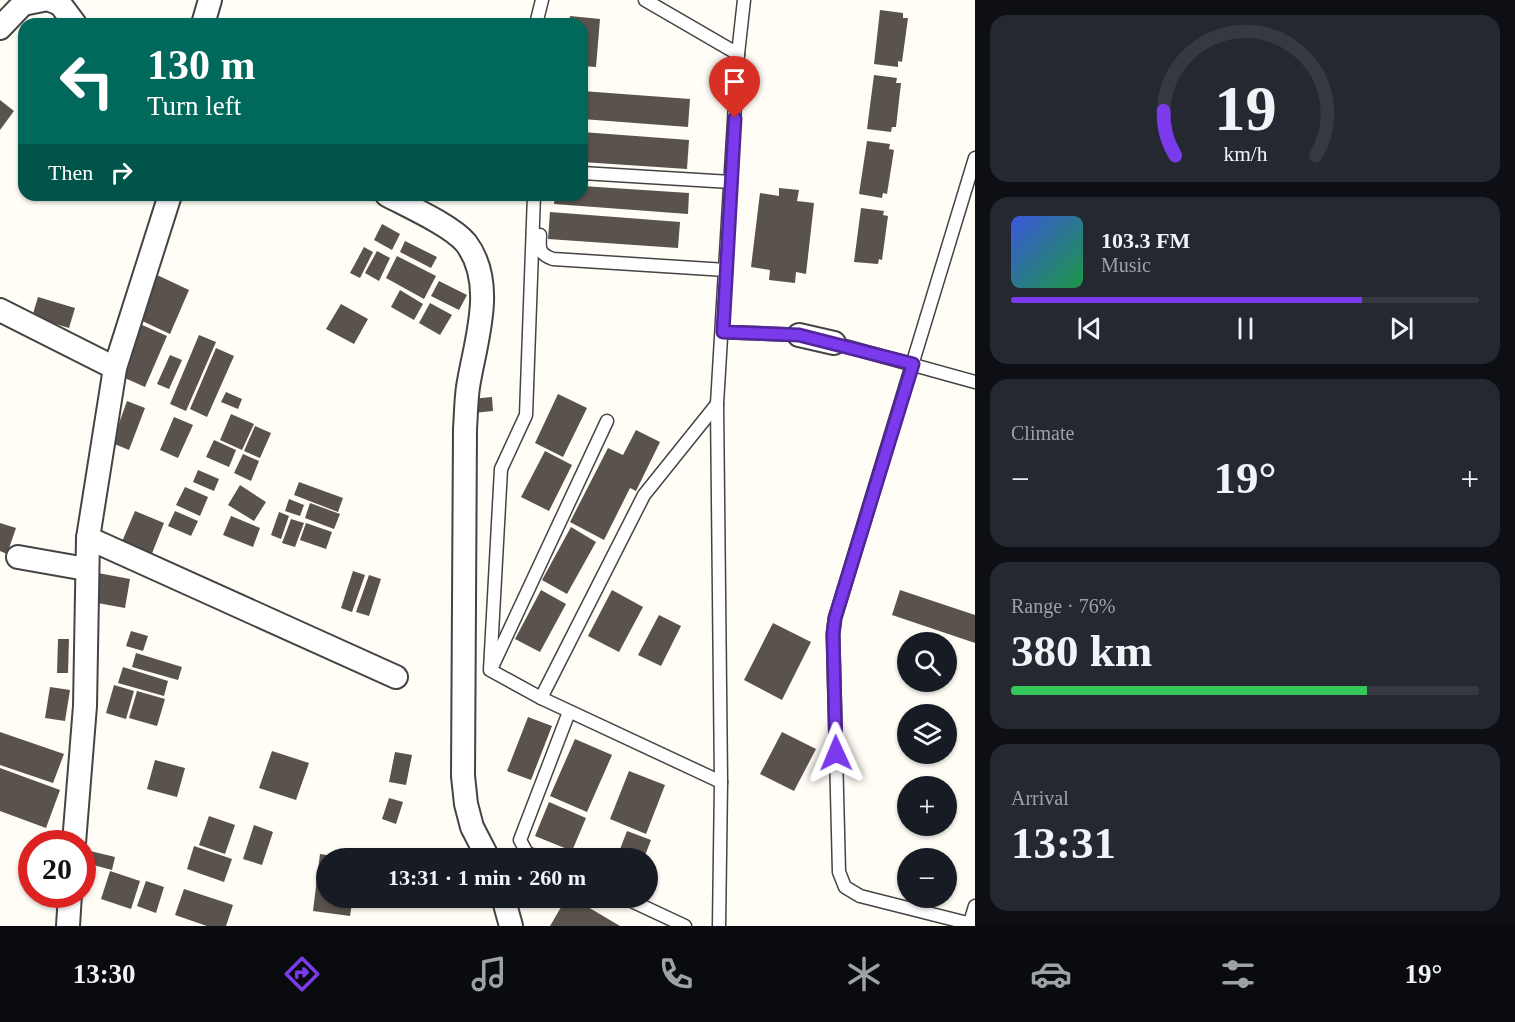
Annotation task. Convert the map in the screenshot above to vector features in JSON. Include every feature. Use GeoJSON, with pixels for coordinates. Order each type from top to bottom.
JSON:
{"type":"FeatureCollection","features":[{"type":"Feature","properties":{"kind":"street"},"geometry":{"type":"LineString","coordinates":[[0,27],[23,4],[43,0]]}},
{"type":"Feature","properties":{"kind":"street"},"geometry":{"type":"LineString","coordinates":[[50,0],[60,4],[70,18]]}},
{"type":"Feature","properties":{"kind":"street"},"geometry":{"type":"LineString","coordinates":[[205,18],[210,0]]}},
{"type":"Feature","properties":{"kind":"street"},"geometry":{"type":"LineString","coordinates":[[75,830],[85,706],[88,538],[115,368],[168,201]]}},
{"type":"Feature","properties":{"kind":"street"},"geometry":{"type":"LineString","coordinates":[[398,201],[452,231],[465,243],[476,263],[481,281],[479,326],[468,389],[465,429],[463,776],[466,804],[472,827],[483,848]]}},
{"type":"Feature","properties":{"kind":"street"},"geometry":{"type":"LineString","coordinates":[[0,310],[115,368]]}},
{"type":"Feature","properties":{"kind":"street"},"geometry":{"type":"LineString","coordinates":[[799,335],[834,343]]}},
{"type":"Feature","properties":{"kind":"street"},"geometry":{"type":"LineString","coordinates":[[88,538],[396,677]]}},
{"type":"Feature","properties":{"kind":"street"},"geometry":{"type":"LineString","coordinates":[[18,557],[86,568]]}},
{"type":"Feature","properties":{"kind":"street"},"geometry":{"type":"LineString","coordinates":[[68,926],[69,908]]}},
{"type":"Feature","properties":{"kind":"street"},"geometry":{"type":"LineString","coordinates":[[507,908],[511,926]]}},
{"type":"Feature","properties":{"kind":"lane"},"geometry":{"type":"LineString","coordinates":[[538,18],[542,0]]}},
{"type":"Feature","properties":{"kind":"lane"},"geometry":{"type":"LineString","coordinates":[[645,0],[738,54]]}},
{"type":"Feature","properties":{"kind":"lane"},"geometry":{"type":"LineString","coordinates":[[719,926],[721,782],[717,404],[738,54],[744,0]]}},
{"type":"Feature","properties":{"kind":"lane"},"geometry":{"type":"LineString","coordinates":[[975,158],[835,618],[834,646],[839,872],[845,887],[860,896],[971,924],[975,906]]}},
{"type":"Feature","properties":{"kind":"lane"},"geometry":{"type":"LineString","coordinates":[[588,174],[731,182]]}},
{"type":"Feature","properties":{"kind":"lane"},"geometry":{"type":"LineString","coordinates":[[490,670],[501,469],[526,415],[534,201]]}},
{"type":"Feature","properties":{"kind":"lane"},"geometry":{"type":"LineString","coordinates":[[542,201],[539,249],[543,256],[553,259],[726,270]]}},
{"type":"Feature","properties":{"kind":"lane"},"geometry":{"type":"LineString","coordinates":[[723,332],[799,335]]}},
{"type":"Feature","properties":{"kind":"lane"},"geometry":{"type":"LineString","coordinates":[[834,343],[975,382]]}},
{"type":"Feature","properties":{"kind":"lane"},"geometry":{"type":"LineString","coordinates":[[541,698],[644,495],[717,404]]}},
{"type":"Feature","properties":{"kind":"lane"},"geometry":{"type":"LineString","coordinates":[[490,670],[607,421]]}},
{"type":"Feature","properties":{"kind":"lane"},"geometry":{"type":"LineString","coordinates":[[490,670],[569,712],[721,782]]}},
{"type":"Feature","properties":{"kind":"lane"},"geometry":{"type":"LineString","coordinates":[[524,848],[520,840],[569,712]]}},
{"type":"Feature","properties":{"kind":"lane"},"geometry":{"type":"LineString","coordinates":[[647,908],[686,926]]}},
{"type":"Feature","properties":{"kind":"building"},"geometry":{"type":"Polygon","coordinates":[[[880,10],[903,13],[903,18],[908,18],[902,62],[898,61],[898,67],[874,64],[880,10]]]}},
{"type":"Feature","properties":{"kind":"building"},"geometry":{"type":"Polygon","coordinates":[[[570,16],[600,19],[596,67],[588,66],[588,18],[570,18],[570,16]]]}},
{"type":"Feature","properties":{"kind":"building"},"geometry":{"type":"Polygon","coordinates":[[[874,75],[897,78],[896,83],[901,83],[896,127],[892,127],[891,132],[867,129],[874,75]]]}},
{"type":"Feature","properties":{"kind":"building"},"geometry":{"type":"Polygon","coordinates":[[[588,91],[690,99],[688,127],[588,119],[588,91]]]}},
{"type":"Feature","properties":{"kind":"building"},"geometry":{"type":"Polygon","coordinates":[[[0,100],[14,111],[0,130],[0,100]]]}},
{"type":"Feature","properties":{"kind":"building"},"geometry":{"type":"Polygon","coordinates":[[[588,132],[689,140],[687,169],[588,162],[588,132]]]}},
{"type":"Feature","properties":{"kind":"building"},"geometry":{"type":"Polygon","coordinates":[[[867,141],[890,144],[889,149],[894,150],[887,194],[883,193],[882,198],[859,194],[867,141]]]}},
{"type":"Feature","properties":{"kind":"building"},"geometry":{"type":"Polygon","coordinates":[[[588,186],[689,193],[688,214],[554,204],[554,201],[588,201],[588,186]]]}},
{"type":"Feature","properties":{"kind":"building"},"geometry":{"type":"Polygon","coordinates":[[[779,188],[799,190],[797,201],[814,203],[806,274],[796,272],[795,283],[769,280],[770,270],[751,267],[760,193],[779,196],[779,188]]]}},
{"type":"Feature","properties":{"kind":"building"},"geometry":{"type":"Polygon","coordinates":[[[861,208],[884,211],[883,215],[888,216],[882,260],[879,259],[878,264],[854,262],[861,208]]]}},
{"type":"Feature","properties":{"kind":"building"},"geometry":{"type":"Polygon","coordinates":[[[550,212],[680,222],[678,248],[548,239],[550,212]]]}},
{"type":"Feature","properties":{"kind":"building"},"geometry":{"type":"Polygon","coordinates":[[[382,224],[400,234],[392,250],[374,240],[382,224]]]}},
{"type":"Feature","properties":{"kind":"building"},"geometry":{"type":"Polygon","coordinates":[[[405,241],[437,257],[431,268],[400,252],[405,241]]]}},
{"type":"Feature","properties":{"kind":"building"},"geometry":{"type":"Polygon","coordinates":[[[364,247],[373,252],[360,278],[350,273],[364,247]]]}},
{"type":"Feature","properties":{"kind":"building"},"geometry":{"type":"Polygon","coordinates":[[[377,251],[390,258],[379,281],[365,273],[377,251]]]}},
{"type":"Feature","properties":{"kind":"building"},"geometry":{"type":"Polygon","coordinates":[[[397,256],[436,276],[424,299],[386,278],[397,256]]]}},
{"type":"Feature","properties":{"kind":"building"},"geometry":{"type":"Polygon","coordinates":[[[157,275],[189,290],[170,334],[138,319],[157,275]]]}},
{"type":"Feature","properties":{"kind":"building"},"geometry":{"type":"Polygon","coordinates":[[[439,281],[467,295],[459,310],[431,296],[439,281]]]}},
{"type":"Feature","properties":{"kind":"building"},"geometry":{"type":"Polygon","coordinates":[[[400,290],[423,304],[414,320],[391,307],[400,290]]]}},
{"type":"Feature","properties":{"kind":"building"},"geometry":{"type":"Polygon","coordinates":[[[38,297],[75,308],[69,328],[32,317],[38,297]]]}},
{"type":"Feature","properties":{"kind":"building"},"geometry":{"type":"Polygon","coordinates":[[[430,303],[452,315],[440,335],[419,323],[430,303]]]}},
{"type":"Feature","properties":{"kind":"building"},"geometry":{"type":"Polygon","coordinates":[[[341,304],[368,319],[354,344],[326,329],[341,304]]]}},
{"type":"Feature","properties":{"kind":"building"},"geometry":{"type":"Polygon","coordinates":[[[140,324],[167,336],[145,387],[118,375],[140,324]]]}},
{"type":"Feature","properties":{"kind":"building"},"geometry":{"type":"Polygon","coordinates":[[[199,335],[216,342],[186,411],[170,404],[199,335]]]}},
{"type":"Feature","properties":{"kind":"building"},"geometry":{"type":"Polygon","coordinates":[[[216,348],[234,356],[207,417],[190,409],[216,348]]]}},
{"type":"Feature","properties":{"kind":"building"},"geometry":{"type":"Polygon","coordinates":[[[170,355],[182,360],[169,389],[157,384],[170,355]]]}},
{"type":"Feature","properties":{"kind":"building"},"geometry":{"type":"Polygon","coordinates":[[[226,392],[242,399],[238,409],[221,402],[226,392]]]}},
{"type":"Feature","properties":{"kind":"building"},"geometry":{"type":"Polygon","coordinates":[[[558,394],[587,408],[563,457],[535,443],[558,394]]]}},
{"type":"Feature","properties":{"kind":"building"},"geometry":{"type":"Polygon","coordinates":[[[492,397],[493,411],[473,413],[471,399],[492,397]]]}},
{"type":"Feature","properties":{"kind":"building"},"geometry":{"type":"Polygon","coordinates":[[[127,401],[145,408],[129,450],[112,443],[127,401]]]}},
{"type":"Feature","properties":{"kind":"building"},"geometry":{"type":"Polygon","coordinates":[[[231,414],[254,424],[242,450],[220,440],[231,414]]]}},
{"type":"Feature","properties":{"kind":"building"},"geometry":{"type":"Polygon","coordinates":[[[174,417],[193,425],[178,458],[160,450],[174,417]]]}},
{"type":"Feature","properties":{"kind":"building"},"geometry":{"type":"Polygon","coordinates":[[[255,426],[271,433],[260,458],[244,451],[255,426]]]}},
{"type":"Feature","properties":{"kind":"building"},"geometry":{"type":"Polygon","coordinates":[[[636,430],[660,442],[636,491],[630,488],[604,540],[570,522],[608,448],[623,455],[636,430]]]}},
{"type":"Feature","properties":{"kind":"building"},"geometry":{"type":"Polygon","coordinates":[[[214,440],[236,450],[229,467],[206,457],[214,440]]]}},
{"type":"Feature","properties":{"kind":"building"},"geometry":{"type":"Polygon","coordinates":[[[545,451],[572,465],[549,511],[521,497],[545,451]]]}},
{"type":"Feature","properties":{"kind":"building"},"geometry":{"type":"Polygon","coordinates":[[[243,454],[259,461],[251,481],[234,473],[243,454]]]}},
{"type":"Feature","properties":{"kind":"building"},"geometry":{"type":"Polygon","coordinates":[[[198,470],[219,479],[214,491],[193,482],[198,470]]]}},
{"type":"Feature","properties":{"kind":"building"},"geometry":{"type":"Polygon","coordinates":[[[299,482],[343,498],[338,512],[294,495],[299,482]]]}},
{"type":"Feature","properties":{"kind":"building"},"geometry":{"type":"Polygon","coordinates":[[[240,485],[266,502],[254,521],[228,505],[240,485]]]}},
{"type":"Feature","properties":{"kind":"building"},"geometry":{"type":"Polygon","coordinates":[[[185,487],[208,497],[200,516],[176,505],[185,487]]]}},
{"type":"Feature","properties":{"kind":"building"},"geometry":{"type":"Polygon","coordinates":[[[289,499],[304,505],[300,516],[285,511],[289,499]]]}},
{"type":"Feature","properties":{"kind":"building"},"geometry":{"type":"Polygon","coordinates":[[[310,503],[340,514],[334,529],[305,518],[310,503]]]}},
{"type":"Feature","properties":{"kind":"building"},"geometry":{"type":"Polygon","coordinates":[[[135,511],[164,523],[151,556],[121,544],[135,511]]]}},
{"type":"Feature","properties":{"kind":"building"},"geometry":{"type":"Polygon","coordinates":[[[175,511],[198,521],[191,536],[168,526],[175,511]]]}},
{"type":"Feature","properties":{"kind":"building"},"geometry":{"type":"Polygon","coordinates":[[[279,512],[289,516],[281,539],[271,535],[279,512]]]}},
{"type":"Feature","properties":{"kind":"building"},"geometry":{"type":"Polygon","coordinates":[[[231,516],[260,528],[253,547],[223,535],[231,516]]]}},
{"type":"Feature","properties":{"kind":"building"},"geometry":{"type":"Polygon","coordinates":[[[291,519],[304,523],[295,547],[282,543],[291,519]]]}},
{"type":"Feature","properties":{"kind":"building"},"geometry":{"type":"Polygon","coordinates":[[[0,523],[16,528],[7,554],[0,551],[0,523]]]}},
{"type":"Feature","properties":{"kind":"building"},"geometry":{"type":"Polygon","coordinates":[[[306,523],[332,532],[326,549],[300,540],[306,523]]]}},
{"type":"Feature","properties":{"kind":"building"},"geometry":{"type":"Polygon","coordinates":[[[571,527],[596,542],[567,594],[542,580],[571,527]]]}},
{"type":"Feature","properties":{"kind":"building"},"geometry":{"type":"Polygon","coordinates":[[[353,571],[365,575],[352,612],[341,608],[353,571]]]}},
{"type":"Feature","properties":{"kind":"building"},"geometry":{"type":"Polygon","coordinates":[[[98,573],[130,579],[125,608],[92,602],[98,573]]]}},
{"type":"Feature","properties":{"kind":"building"},"geometry":{"type":"Polygon","coordinates":[[[369,575],[381,579],[369,616],[356,612],[369,575]]]}},
{"type":"Feature","properties":{"kind":"building"},"geometry":{"type":"Polygon","coordinates":[[[541,590],[566,604],[540,652],[515,639],[541,590]]]}},
{"type":"Feature","properties":{"kind":"building"},"geometry":{"type":"Polygon","coordinates":[[[612,590],[643,607],[619,652],[588,636],[612,590]]]}},
{"type":"Feature","properties":{"kind":"building"},"geometry":{"type":"Polygon","coordinates":[[[900,590],[975,615],[975,643],[957,637],[957,632],[942,632],[892,615],[900,590]]]}},
{"type":"Feature","properties":{"kind":"building"},"geometry":{"type":"Polygon","coordinates":[[[659,615],[681,626],[661,666],[638,655],[659,615]]]}},
{"type":"Feature","properties":{"kind":"building"},"geometry":{"type":"Polygon","coordinates":[[[773,623],[811,642],[782,700],[744,680],[773,623]]]}},
{"type":"Feature","properties":{"kind":"building"},"geometry":{"type":"Polygon","coordinates":[[[131,631],[148,636],[143,651],[126,646],[131,631]]]}},
{"type":"Feature","properties":{"kind":"building"},"geometry":{"type":"Polygon","coordinates":[[[58,639],[69,639],[68,673],[57,673],[58,639]]]}},
{"type":"Feature","properties":{"kind":"building"},"geometry":{"type":"Polygon","coordinates":[[[136,653],[182,667],[178,680],[132,667],[136,653]]]}},
{"type":"Feature","properties":{"kind":"building"},"geometry":{"type":"Polygon","coordinates":[[[123,667],[168,681],[164,696],[118,683],[123,667]]]}},
{"type":"Feature","properties":{"kind":"building"},"geometry":{"type":"Polygon","coordinates":[[[114,685],[134,691],[126,719],[106,713],[114,685]]]}},
{"type":"Feature","properties":{"kind":"building"},"geometry":{"type":"Polygon","coordinates":[[[50,687],[70,690],[65,721],[45,718],[50,687]]]}},
{"type":"Feature","properties":{"kind":"building"},"geometry":{"type":"Polygon","coordinates":[[[137,691],[165,699],[157,726],[129,718],[137,691]]]}},
{"type":"Feature","properties":{"kind":"building"},"geometry":{"type":"Polygon","coordinates":[[[528,717],[552,726],[531,780],[507,771],[528,717]]]}},
{"type":"Feature","properties":{"kind":"building"},"geometry":{"type":"Polygon","coordinates":[[[0,732],[64,754],[53,783],[0,765],[0,732]]]}},
{"type":"Feature","properties":{"kind":"building"},"geometry":{"type":"Polygon","coordinates":[[[782,732],[816,749],[794,791],[760,774],[782,732]]]}},
{"type":"Feature","properties":{"kind":"building"},"geometry":{"type":"Polygon","coordinates":[[[575,739],[612,755],[587,812],[550,796],[575,739]]]}},
{"type":"Feature","properties":{"kind":"building"},"geometry":{"type":"Polygon","coordinates":[[[272,751],[309,763],[296,800],[259,788],[272,751]]]}},
{"type":"Feature","properties":{"kind":"building"},"geometry":{"type":"Polygon","coordinates":[[[395,752],[412,755],[406,785],[389,782],[395,752]]]}},
{"type":"Feature","properties":{"kind":"building"},"geometry":{"type":"Polygon","coordinates":[[[155,760],[185,768],[177,797],[147,789],[155,760]]]}},
{"type":"Feature","properties":{"kind":"building"},"geometry":{"type":"Polygon","coordinates":[[[0,768],[60,790],[46,828],[0,811],[0,768]]]}},
{"type":"Feature","properties":{"kind":"building"},"geometry":{"type":"Polygon","coordinates":[[[629,771],[665,785],[646,834],[610,819],[629,771]]]}},
{"type":"Feature","properties":{"kind":"building"},"geometry":{"type":"Polygon","coordinates":[[[389,798],[403,802],[396,824],[382,819],[389,798]]]}},
{"type":"Feature","properties":{"kind":"building"},"geometry":{"type":"Polygon","coordinates":[[[549,802],[586,818],[573,848],[565,848],[535,836],[549,802]]]}},
{"type":"Feature","properties":{"kind":"building"},"geometry":{"type":"Polygon","coordinates":[[[209,816],[235,825],[225,854],[199,845],[209,816]]]}},
{"type":"Feature","properties":{"kind":"building"},"geometry":{"type":"Polygon","coordinates":[[[254,825],[273,832],[262,865],[243,859],[254,825]]]}},
{"type":"Feature","properties":{"kind":"building"},"geometry":{"type":"Polygon","coordinates":[[[627,831],[651,840],[648,848],[620,848],[627,831]]]}},
{"type":"Feature","properties":{"kind":"building"},"geometry":{"type":"Polygon","coordinates":[[[194,846],[232,859],[224,882],[187,869],[194,846]]]}},
{"type":"Feature","properties":{"kind":"building"},"geometry":{"type":"Polygon","coordinates":[[[96,852],[115,857],[112,870],[96,866],[96,852]]]}},
{"type":"Feature","properties":{"kind":"building"},"geometry":{"type":"Polygon","coordinates":[[[110,871],[140,881],[131,909],[101,899],[110,871]]]}},
{"type":"Feature","properties":{"kind":"building"},"geometry":{"type":"Polygon","coordinates":[[[146,881],[164,887],[156,913],[137,906],[146,881]]]}},
{"type":"Feature","properties":{"kind":"building"},"geometry":{"type":"Polygon","coordinates":[[[316,887],[316,908],[351,908],[350,916],[313,911],[316,887]]]}},
{"type":"Feature","properties":{"kind":"building"},"geometry":{"type":"Polygon","coordinates":[[[184,889],[233,905],[226,926],[207,926],[175,915],[184,889]]]}},
{"type":"Feature","properties":{"kind":"building"},"geometry":{"type":"Polygon","coordinates":[[[561,908],[590,908],[620,926],[550,926],[561,908]]]}},
{"type":"Feature","properties":{"kind":"route"},"geometry":{"type":"LineString","coordinates":[[735,118],[723,332],[799,335],[913,364],[835,618],[833,634],[836,753]]}}]}
